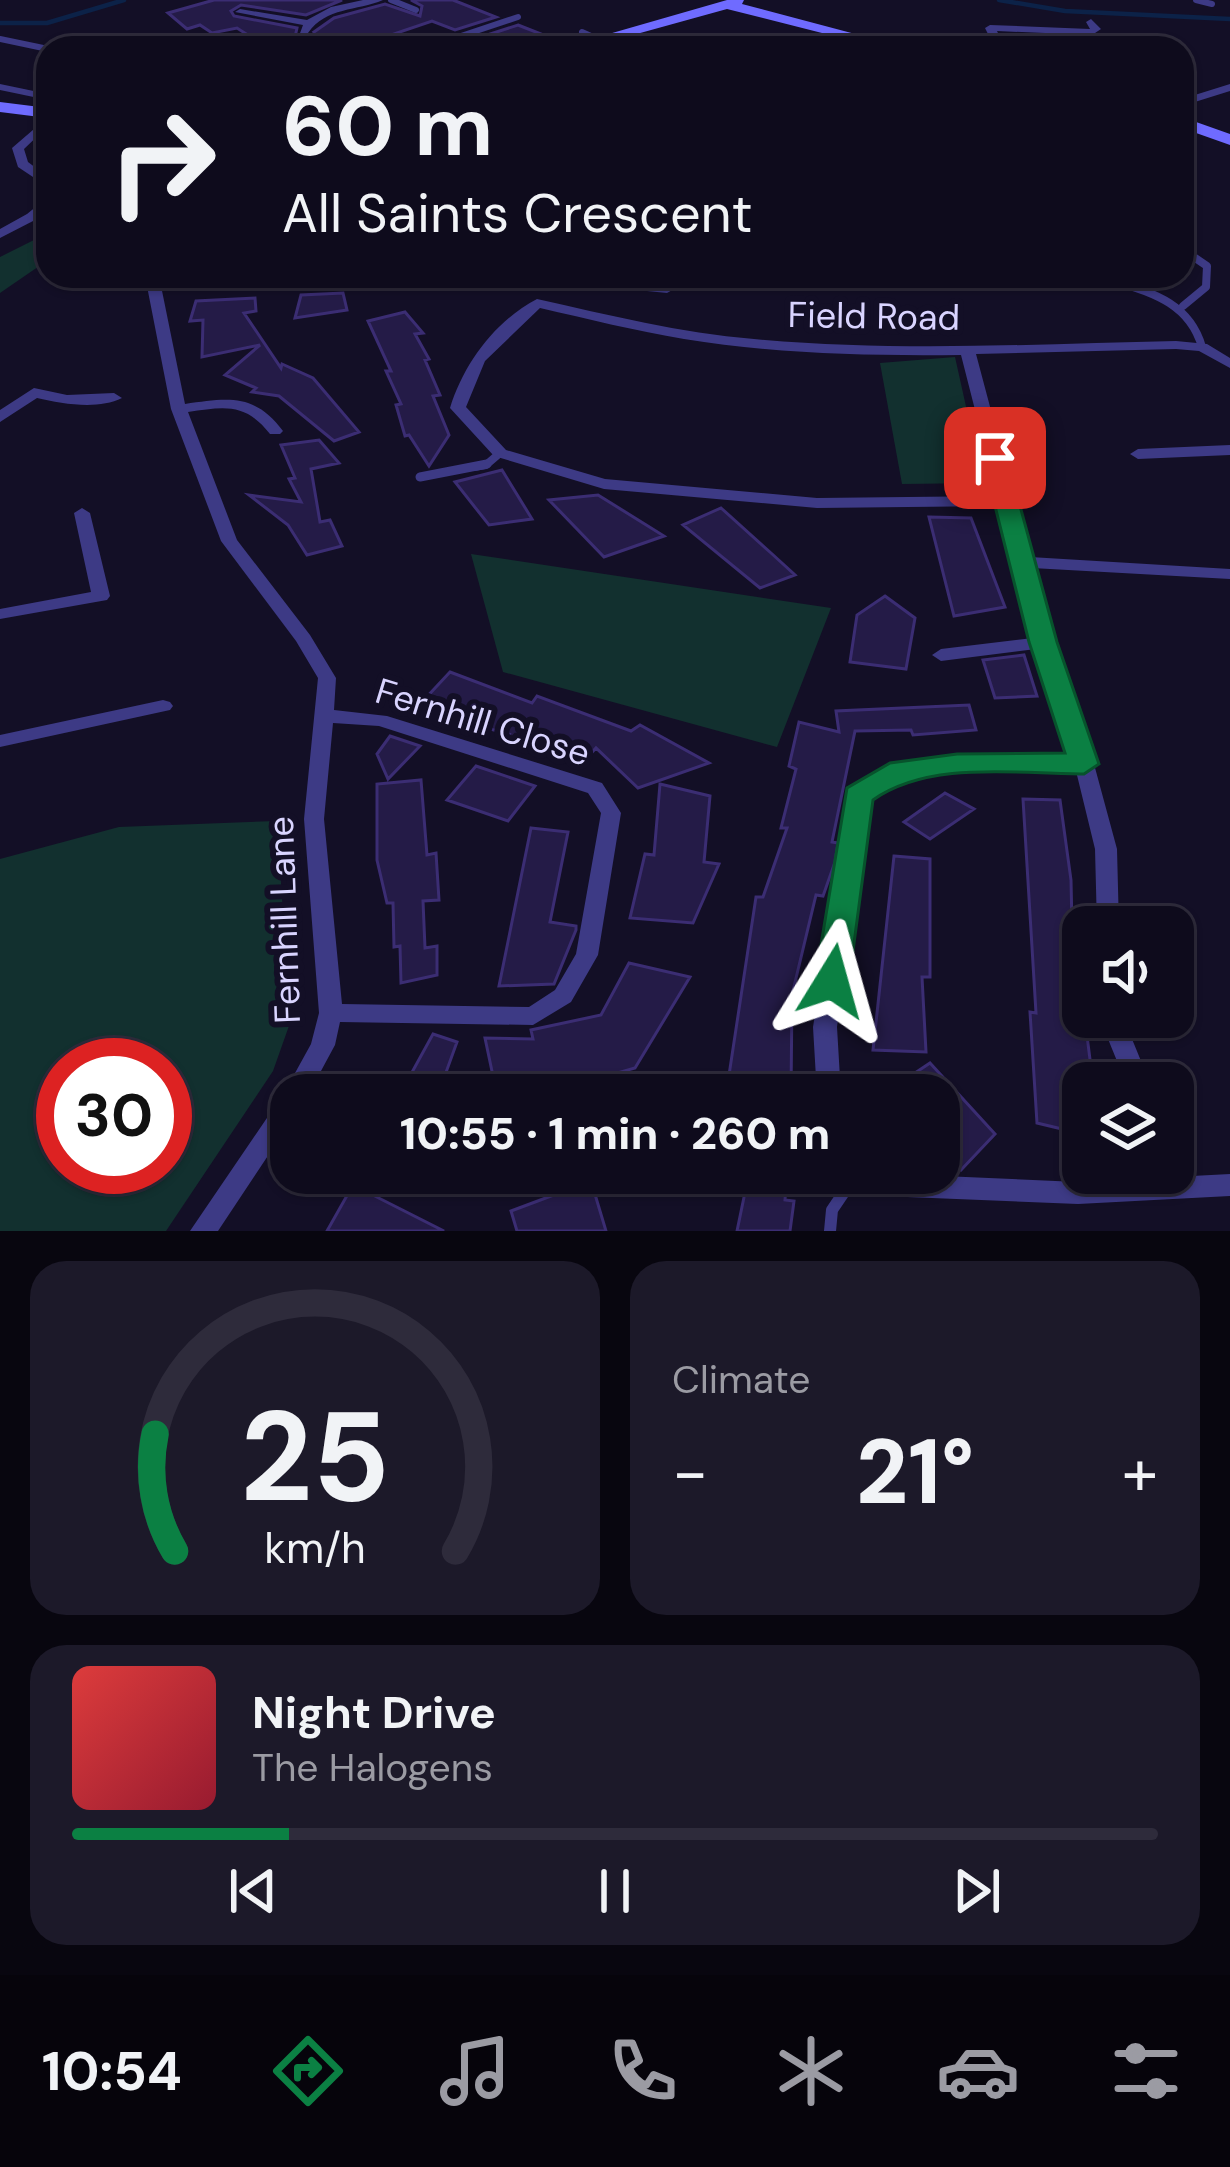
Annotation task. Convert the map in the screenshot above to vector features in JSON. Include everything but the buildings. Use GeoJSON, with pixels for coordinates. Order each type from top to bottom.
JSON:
{"type":"FeatureCollection","features":[{"type":"Feature","properties":{"kind":"main road"},"geometry":{"type":"LineString","coordinates":[[616,36],[743,4],[854,36]]}},
{"type":"Feature","properties":{"kind":"main road"},"geometry":{"type":"LineString","coordinates":[[0,107],[36,114]]}},
{"type":"Feature","properties":{"kind":"main road"},"geometry":{"type":"LineString","coordinates":[[1194,126],[1230,140]]}},
{"type":"Feature","properties":{"kind":"street"},"geometry":{"type":"LineString","coordinates":[[305,36],[308,22],[325,13],[378,0]]}},
{"type":"Feature","properties":{"kind":"street"},"geometry":{"type":"LineString","coordinates":[[217,17],[243,8],[308,22]]}},
{"type":"Feature","properties":{"kind":"street"},"geometry":{"type":"LineString","coordinates":[[976,28],[1093,32],[1091,22]]}},
{"type":"Feature","properties":{"kind":"street"},"geometry":{"type":"LineString","coordinates":[[990,28],[994,36]]}},
{"type":"Feature","properties":{"kind":"street"},"geometry":{"type":"LineString","coordinates":[[0,87],[36,92]]}},
{"type":"Feature","properties":{"kind":"street"},"geometry":{"type":"LineString","coordinates":[[1194,99],[1230,87]]}},
{"type":"Feature","properties":{"kind":"street"},"geometry":{"type":"LineString","coordinates":[[36,129],[18,148],[22,164],[36,174]]}},
{"type":"Feature","properties":{"kind":"street"},"geometry":{"type":"LineString","coordinates":[[0,233],[36,213]]}},
{"type":"Feature","properties":{"kind":"street","name":"Fernhill Lane"},"geometry":{"type":"LineString","coordinates":[[154,288],[179,409],[229,541],[304,639],[327,678],[314,819],[331,1013],[322,1045],[306,1074]]}},
{"type":"Feature","properties":{"kind":"street"},"geometry":{"type":"LineString","coordinates":[[542,288],[537,303],[501,332],[467,372],[458,408],[500,453],[604,484],[737,498],[817,503],[1006,501]]}},
{"type":"Feature","properties":{"kind":"street"},"geometry":{"type":"LineString","coordinates":[[648,288],[667,290]]}},
{"type":"Feature","properties":{"kind":"street","name":"Field Road"},"geometry":{"type":"LineString","coordinates":[[537,303],[690,336],[844,349],[1202,346]]}},
{"type":"Feature","properties":{"kind":"street"},"geometry":{"type":"LineString","coordinates":[[1202,346],[1230,364]]}},
{"type":"Feature","properties":{"kind":"street"},"geometry":{"type":"LineString","coordinates":[[967,348],[1043,642],[1084,764],[1106,849],[1107,906]]}},
{"type":"Feature","properties":{"kind":"street"},"geometry":{"type":"LineString","coordinates":[[0,417],[34,393],[67,400],[114,398]]}},
{"type":"Feature","properties":{"kind":"street"},"geometry":{"type":"LineString","coordinates":[[179,409],[247,405],[263,412],[275,431]]}},
{"type":"Feature","properties":{"kind":"street"},"geometry":{"type":"LineString","coordinates":[[1138,454],[1230,451]]}},
{"type":"Feature","properties":{"kind":"street"},"geometry":{"type":"LineString","coordinates":[[0,614],[100,596],[82,513]]}},
{"type":"Feature","properties":{"kind":"street"},"geometry":{"type":"LineString","coordinates":[[1023,562],[1230,574]]}},
{"type":"Feature","properties":{"kind":"street"},"geometry":{"type":"LineString","coordinates":[[941,655],[1043,642]]}},
{"type":"Feature","properties":{"kind":"street"},"geometry":{"type":"LineString","coordinates":[[0,741],[163,706]]}},
{"type":"Feature","properties":{"kind":"street","name":"Fernhill Close"},"geometry":{"type":"LineString","coordinates":[[326,716],[380,720],[562,776],[595,788],[611,813],[587,955],[563,996],[533,1016],[331,1013]]}},
{"type":"Feature","properties":{"kind":"street"},"geometry":{"type":"LineString","coordinates":[[828,1074],[825,1027],[858,796],[890,774],[957,764],[1084,764]]}},
{"type":"Feature","properties":{"kind":"street","name":"Fernhill Lane"},"geometry":{"type":"LineString","coordinates":[[203,1231],[270,1132]]}},
{"type":"Feature","properties":{"kind":"street"},"geometry":{"type":"LineString","coordinates":[[1194,1180],[1230,1185]]}},
{"type":"Feature","properties":{"kind":"street"},"geometry":{"type":"LineString","coordinates":[[960,1188],[1062,1192]]}},
{"type":"Feature","properties":{"kind":"lane"},"geometry":{"type":"LineString","coordinates":[[391,0],[416,10]]}},
{"type":"Feature","properties":{"kind":"lane"},"geometry":{"type":"LineString","coordinates":[[1196,0],[1212,4]]}},
{"type":"Feature","properties":{"kind":"lane"},"geometry":{"type":"LineString","coordinates":[[461,36],[518,16]]}},
{"type":"Feature","properties":{"kind":"lane"},"geometry":{"type":"LineString","coordinates":[[0,39],[36,46]]}},
{"type":"Feature","properties":{"kind":"lane"},"geometry":{"type":"LineString","coordinates":[[1183,307],[1205,287],[1207,266],[1194,259]]}},
{"type":"Feature","properties":{"kind":"lane"},"geometry":{"type":"LineString","coordinates":[[1140,288],[1183,307],[1198,324],[1202,346]]}},
{"type":"Feature","properties":{"kind":"lane"},"geometry":{"type":"LineString","coordinates":[[420,477],[486,465],[500,453]]}},
{"type":"Feature","properties":{"kind":"lane"},"geometry":{"type":"LineString","coordinates":[[830,1231],[832,1210],[843,1194]]}},
{"type":"Feature","properties":{"kind":"green space"},"geometry":{"type":"Polygon","coordinates":[[[36,239],[36,268],[0,293],[0,257],[36,239]]]}},
{"type":"Feature","properties":{"kind":"green space"},"geometry":{"type":"Polygon","coordinates":[[[955,357],[983,483],[902,484],[880,363],[955,357]]]}},
{"type":"Feature","properties":{"kind":"green space"},"geometry":{"type":"Polygon","coordinates":[[[471,554],[831,608],[777,747],[503,672],[471,554]]]}},
{"type":"Feature","properties":{"kind":"green space"},"geometry":{"type":"Polygon","coordinates":[[[277,821],[290,1023],[273,1071],[192,1192],[192,1038],[36,1038],[36,1194],[191,1194],[166,1231],[0,1231],[0,859],[119,827],[277,821]]]}},
{"type":"Feature","properties":{"kind":"waterway"},"geometry":{"type":"LineString","coordinates":[[0,23],[47,23],[124,0]]}},
{"type":"Feature","properties":{"kind":"waterway"},"geometry":{"type":"LineString","coordinates":[[999,0],[1065,11],[1230,19]]}},
{"type":"Feature","properties":{"kind":"route"},"geometry":{"type":"LineString","coordinates":[[832,981],[858,796],[890,774],[957,764],[1084,764],[1043,642],[995,458]]}}]}
